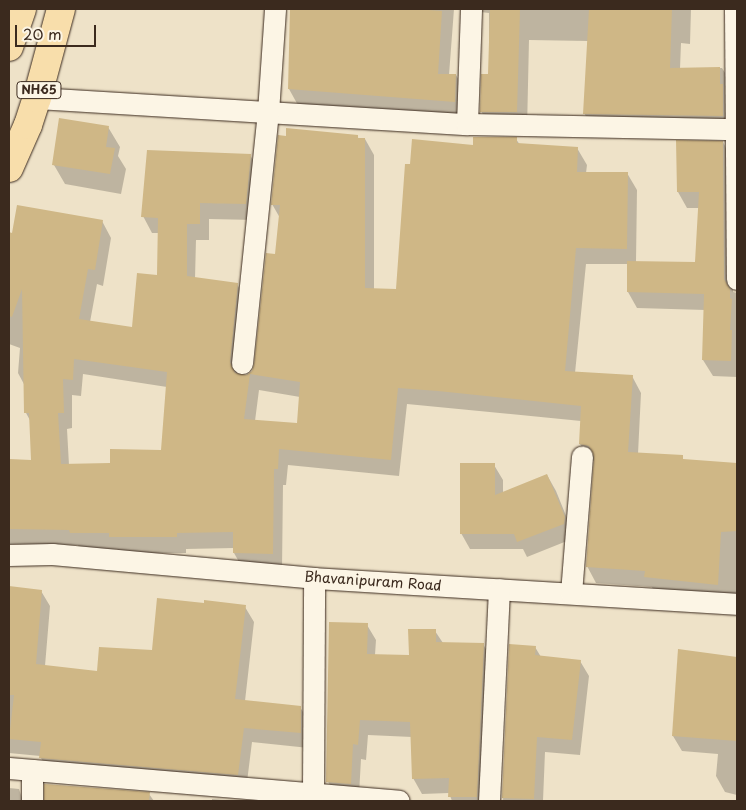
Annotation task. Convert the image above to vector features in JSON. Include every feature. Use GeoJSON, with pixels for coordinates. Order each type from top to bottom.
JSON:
{"type":"FeatureCollection","features":[{"type":"Feature","properties":{"kind":"highway"},"geometry":{"type":"LineString","coordinates":[[9,47],[22,9]]}},
{"type":"Feature","properties":{"kind":"highway","name":"NH65"},"geometry":{"type":"LineString","coordinates":[[9,168],[28,125],[37,98],[61,9]]}},
{"type":"Feature","properties":{"kind":"street"},"geometry":{"type":"LineString","coordinates":[[242,363],[268,112],[275,9]]}},
{"type":"Feature","properties":{"kind":"street"},"geometry":{"type":"LineString","coordinates":[[467,124],[471,9]]}},
{"type":"Feature","properties":{"kind":"street"},"geometry":{"type":"LineString","coordinates":[[735,9],[737,280]]}},
{"type":"Feature","properties":{"kind":"street"},"geometry":{"type":"LineString","coordinates":[[37,98],[467,124],[736,129]]}},
{"type":"Feature","properties":{"kind":"street"},"geometry":{"type":"LineString","coordinates":[[571,593],[582,456]]}},
{"type":"Feature","properties":{"kind":"street","name":"Bhavanipuram Road"},"geometry":{"type":"LineString","coordinates":[[9,556],[52,554],[314,578],[737,604]]}},
{"type":"Feature","properties":{"kind":"street"},"geometry":{"type":"LineString","coordinates":[[314,578],[321,797]]}},
{"type":"Feature","properties":{"kind":"street"},"geometry":{"type":"LineString","coordinates":[[489,801],[499,589]]}},
{"type":"Feature","properties":{"kind":"street"},"geometry":{"type":"LineString","coordinates":[[9,768],[321,797],[399,801]]}},
{"type":"Feature","properties":{"kind":"street"},"geometry":{"type":"LineString","coordinates":[[32,770],[32,801]]}},
{"type":"Feature","properties":{"kind":"building"},"geometry":{"type":"Polygon","coordinates":[[[290,9],[415,9],[442,11],[438,74],[456,74],[455,102],[288,89],[290,9]]]}},
{"type":"Feature","properties":{"kind":"building"},"geometry":{"type":"Polygon","coordinates":[[[490,9],[520,9],[517,112],[480,112],[481,74],[488,74],[490,9]]]}},
{"type":"Feature","properties":{"kind":"building"},"geometry":{"type":"Polygon","coordinates":[[[589,9],[672,9],[670,68],[720,67],[720,84],[723,84],[723,116],[583,114],[589,9]]]}},
{"type":"Feature","properties":{"kind":"building"},"geometry":{"type":"Polygon","coordinates":[[[59,118],[109,126],[106,147],[115,148],[110,174],[52,165],[59,118]]]}},
{"type":"Feature","properties":{"kind":"building"},"geometry":{"type":"Polygon","coordinates":[[[286,128],[358,135],[358,138],[365,138],[365,288],[396,289],[405,164],[410,164],[412,139],[473,145],[473,137],[517,137],[517,143],[578,147],[577,172],[628,172],[627,249],[576,248],[565,371],[633,375],[628,452],[683,455],[683,459],[737,463],[737,531],[721,532],[718,585],[644,577],[645,571],[586,567],[594,457],[589,446],[579,444],[581,406],[438,391],[398,388],[391,460],[279,449],[278,469],[274,469],[273,554],[233,553],[233,532],[177,533],[177,537],[109,537],[109,533],[70,533],[69,530],[9,529],[9,459],[31,460],[29,413],[24,413],[22,289],[12,317],[9,316],[9,232],[12,233],[17,205],[103,220],[95,270],[88,269],[79,319],[132,327],[137,273],[157,275],[158,218],[141,217],[147,150],[251,154],[246,204],[200,203],[200,224],[187,224],[187,276],[238,283],[230,362],[235,373],[247,375],[252,371],[254,364],[266,253],[275,254],[280,205],[271,205],[278,135],[286,136],[286,128]],[[74,359],[73,380],[63,379],[64,413],[58,413],[61,464],[110,463],[110,449],[161,450],[167,372],[74,359]],[[250,374],[244,419],[297,423],[300,382],[250,374]]]}},
{"type":"Feature","properties":{"kind":"building"},"geometry":{"type":"Polygon","coordinates":[[[676,140],[723,141],[724,279],[730,289],[730,298],[732,299],[731,361],[702,360],[704,294],[627,292],[627,261],[695,262],[699,192],[677,192],[676,140]]]}},
{"type":"Feature","properties":{"kind":"building"},"geometry":{"type":"Polygon","coordinates":[[[460,463],[495,463],[495,495],[547,474],[565,517],[564,524],[517,542],[514,534],[460,534],[460,463]]]}},
{"type":"Feature","properties":{"kind":"building"},"geometry":{"type":"Polygon","coordinates":[[[9,586],[42,590],[36,664],[97,671],[99,647],[152,650],[157,598],[204,603],[204,600],[246,605],[235,699],[301,706],[301,733],[244,728],[238,775],[39,758],[41,742],[9,739],[14,695],[9,695],[9,586]]]}},
{"type":"Feature","properties":{"kind":"building"},"geometry":{"type":"Polygon","coordinates":[[[329,622],[368,623],[367,654],[409,655],[408,629],[436,629],[436,642],[484,643],[477,797],[448,797],[449,778],[412,779],[410,722],[360,720],[358,745],[353,744],[351,784],[326,782],[329,622]]]}},
{"type":"Feature","properties":{"kind":"building"},"geometry":{"type":"Polygon","coordinates":[[[509,644],[536,646],[535,655],[581,660],[572,740],[537,737],[534,799],[502,798],[509,644]]]}},
{"type":"Feature","properties":{"kind":"building"},"geometry":{"type":"Polygon","coordinates":[[[678,649],[737,657],[737,741],[672,736],[678,649]]]}},
{"type":"Feature","properties":{"kind":"building"},"geometry":{"type":"Polygon","coordinates":[[[44,784],[150,792],[149,801],[44,801],[44,784]]]}}]}
